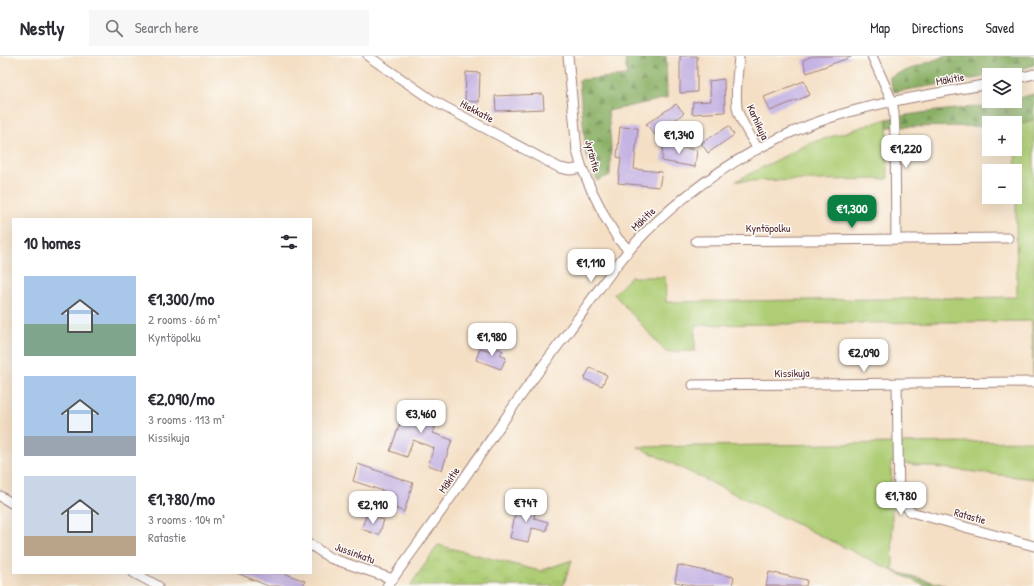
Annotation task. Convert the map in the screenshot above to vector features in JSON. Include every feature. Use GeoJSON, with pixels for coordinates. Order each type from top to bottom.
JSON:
{"type":"FeatureCollection","features":[{"type":"Feature","properties":{"kind":"street","name":"Hiekkatie"},"geometry":{"type":"LineString","coordinates":[[368,56],[432,100],[560,168],[570,170],[582,168]]}},
{"type":"Feature","properties":{"kind":"street","name":"Jyräntie"},"geometry":{"type":"LineString","coordinates":[[568,56],[577,151],[582,168],[606,219],[618,239],[630,250]]}},
{"type":"Feature","properties":{"kind":"street","name":"Karhikuja"},"geometry":{"type":"LineString","coordinates":[[740,56],[737,80],[737,108],[745,128],[758,149]]}},
{"type":"Feature","properties":{"kind":"street"},"geometry":{"type":"LineString","coordinates":[[872,56],[892,101],[895,135],[896,239]]}},
{"type":"Feature","properties":{"kind":"street"},"geometry":{"type":"LineString","coordinates":[[1022,78],[1034,74]]}},
{"type":"Feature","properties":{"kind":"street","name":"Mäkitie"},"geometry":{"type":"LineString","coordinates":[[390,583],[515,405],[616,267],[644,234],[667,213],[696,189],[732,164],[789,133],[821,120],[861,108],[892,101],[982,85]]}},
{"type":"Feature","properties":{"kind":"street","name":"Kyntöpolku"},"geometry":{"type":"LineString","coordinates":[[696,241],[1008,238]]}},
{"type":"Feature","properties":{"kind":"street","name":"Kissikuja"},"geometry":{"type":"LineString","coordinates":[[694,385],[1034,382]]}},
{"type":"Feature","properties":{"kind":"street","name":"Ratastie"},"geometry":{"type":"LineString","coordinates":[[897,384],[899,499],[911,512],[1034,546]]}},
{"type":"Feature","properties":{"kind":"street"},"geometry":{"type":"LineString","coordinates":[[0,496],[12,503]]}},
{"type":"Feature","properties":{"kind":"street","name":"Jussinkatu"},"geometry":{"type":"LineString","coordinates":[[312,546],[330,558],[390,583]]}},
{"type":"Feature","properties":{"kind":"street"},"geometry":{"type":"LineString","coordinates":[[136,574],[158,586]]}},
{"type":"Feature","properties":{"kind":"green space"},"geometry":{"type":"Polygon","coordinates":[[[625,56],[666,56],[667,98],[608,111],[611,147],[610,175],[597,181],[586,154],[579,80],[627,76],[625,56]]]}},
{"type":"Feature","properties":{"kind":"green space"},"geometry":{"type":"Polygon","coordinates":[[[945,56],[1034,56],[1034,65],[1022,69],[982,68],[982,77],[894,92],[889,77],[945,56]]]}},
{"type":"Feature","properties":{"kind":"green space"},"geometry":{"type":"Polygon","coordinates":[[[1034,94],[1034,120],[1022,123],[1022,116],[982,116],[982,126],[887,127],[887,119],[922,113],[982,106],[982,108],[1022,108],[1022,97],[1034,94]]]}},
{"type":"Feature","properties":{"kind":"green space"},"geometry":{"type":"Polygon","coordinates":[[[887,119],[888,179],[736,181],[808,144],[887,119]]]}},
{"type":"Feature","properties":{"kind":"green space"},"geometry":{"type":"Polygon","coordinates":[[[1034,120],[1034,374],[1032,321],[695,325],[695,351],[666,352],[614,294],[631,277],[665,277],[666,302],[1017,297],[1016,204],[1022,204],[1022,164],[1015,164],[1015,156],[1022,156],[1022,123],[1034,120]]]}},
{"type":"Feature","properties":{"kind":"green space"},"geometry":{"type":"Polygon","coordinates":[[[1034,441],[1034,479],[891,462],[893,571],[638,447],[1034,441]]]}},
{"type":"Feature","properties":{"kind":"green space"},"geometry":{"type":"Polygon","coordinates":[[[438,545],[540,571],[572,560],[563,586],[410,586],[438,545]]]}},
{"type":"Feature","properties":{"kind":"green space"},"geometry":{"type":"Polygon","coordinates":[[[893,571],[947,586],[925,586],[893,571]]]}},
{"type":"Feature","properties":{"kind":"building"},"geometry":{"type":"Polygon","coordinates":[[[680,56],[697,56],[697,92],[680,93],[680,56]]]}},
{"type":"Feature","properties":{"kind":"building"},"geometry":{"type":"Polygon","coordinates":[[[812,56],[851,57],[807,73],[803,60],[812,56]]]}},
{"type":"Feature","properties":{"kind":"building"},"geometry":{"type":"Polygon","coordinates":[[[466,72],[480,73],[479,102],[465,101],[466,72]]]}},
{"type":"Feature","properties":{"kind":"building"},"geometry":{"type":"Polygon","coordinates":[[[724,79],[725,112],[692,114],[693,102],[711,101],[709,81],[724,79]]]}},
{"type":"Feature","properties":{"kind":"building"},"geometry":{"type":"Polygon","coordinates":[[[804,81],[810,95],[770,111],[764,97],[804,81]]]}},
{"type":"Feature","properties":{"kind":"building"},"geometry":{"type":"Polygon","coordinates":[[[543,94],[544,109],[496,111],[495,96],[543,94]]]}},
{"type":"Feature","properties":{"kind":"building"},"geometry":{"type":"Polygon","coordinates":[[[676,104],[684,113],[655,135],[646,124],[676,104]]]}},
{"type":"Feature","properties":{"kind":"building"},"geometry":{"type":"Polygon","coordinates":[[[729,126],[734,135],[708,153],[701,143],[729,126]]]}},
{"type":"Feature","properties":{"kind":"building"},"geometry":{"type":"Polygon","coordinates":[[[620,127],[638,128],[634,169],[662,172],[659,187],[618,183],[621,158],[617,157],[620,127]]]}},
{"type":"Feature","properties":{"kind":"building"},"geometry":{"type":"Polygon","coordinates":[[[663,144],[697,150],[695,167],[662,161],[663,144]]]}},
{"type":"Feature","properties":{"kind":"building"},"geometry":{"type":"Polygon","coordinates":[[[493,346],[503,351],[500,354],[506,358],[501,369],[476,360],[480,348],[491,351],[493,346]]]}},
{"type":"Feature","properties":{"kind":"building"},"geometry":{"type":"Polygon","coordinates":[[[590,368],[607,375],[602,386],[584,379],[590,368]]]}},
{"type":"Feature","properties":{"kind":"building"},"geometry":{"type":"Polygon","coordinates":[[[408,401],[440,413],[433,433],[452,440],[442,470],[428,465],[434,448],[413,440],[407,457],[390,451],[408,401]]]}},
{"type":"Feature","properties":{"kind":"building"},"geometry":{"type":"Polygon","coordinates":[[[358,464],[413,483],[404,512],[391,506],[395,495],[353,481],[358,464]]]}},
{"type":"Feature","properties":{"kind":"building"},"geometry":{"type":"Polygon","coordinates":[[[518,502],[536,507],[534,518],[548,522],[546,531],[532,528],[528,542],[510,538],[518,502]]]}},
{"type":"Feature","properties":{"kind":"building"},"geometry":{"type":"Polygon","coordinates":[[[367,514],[384,520],[379,535],[361,529],[367,514]]]}},
{"type":"Feature","properties":{"kind":"building"},"geometry":{"type":"Polygon","coordinates":[[[678,565],[734,577],[732,586],[695,586],[675,582],[678,565]]]}},
{"type":"Feature","properties":{"kind":"building"},"geometry":{"type":"Polygon","coordinates":[[[769,572],[807,580],[806,586],[766,586],[769,572]]]}},
{"type":"Feature","properties":{"kind":"building"},"geometry":{"type":"Polygon","coordinates":[[[239,574],[287,574],[305,581],[303,586],[268,586],[239,574]]]}}]}
